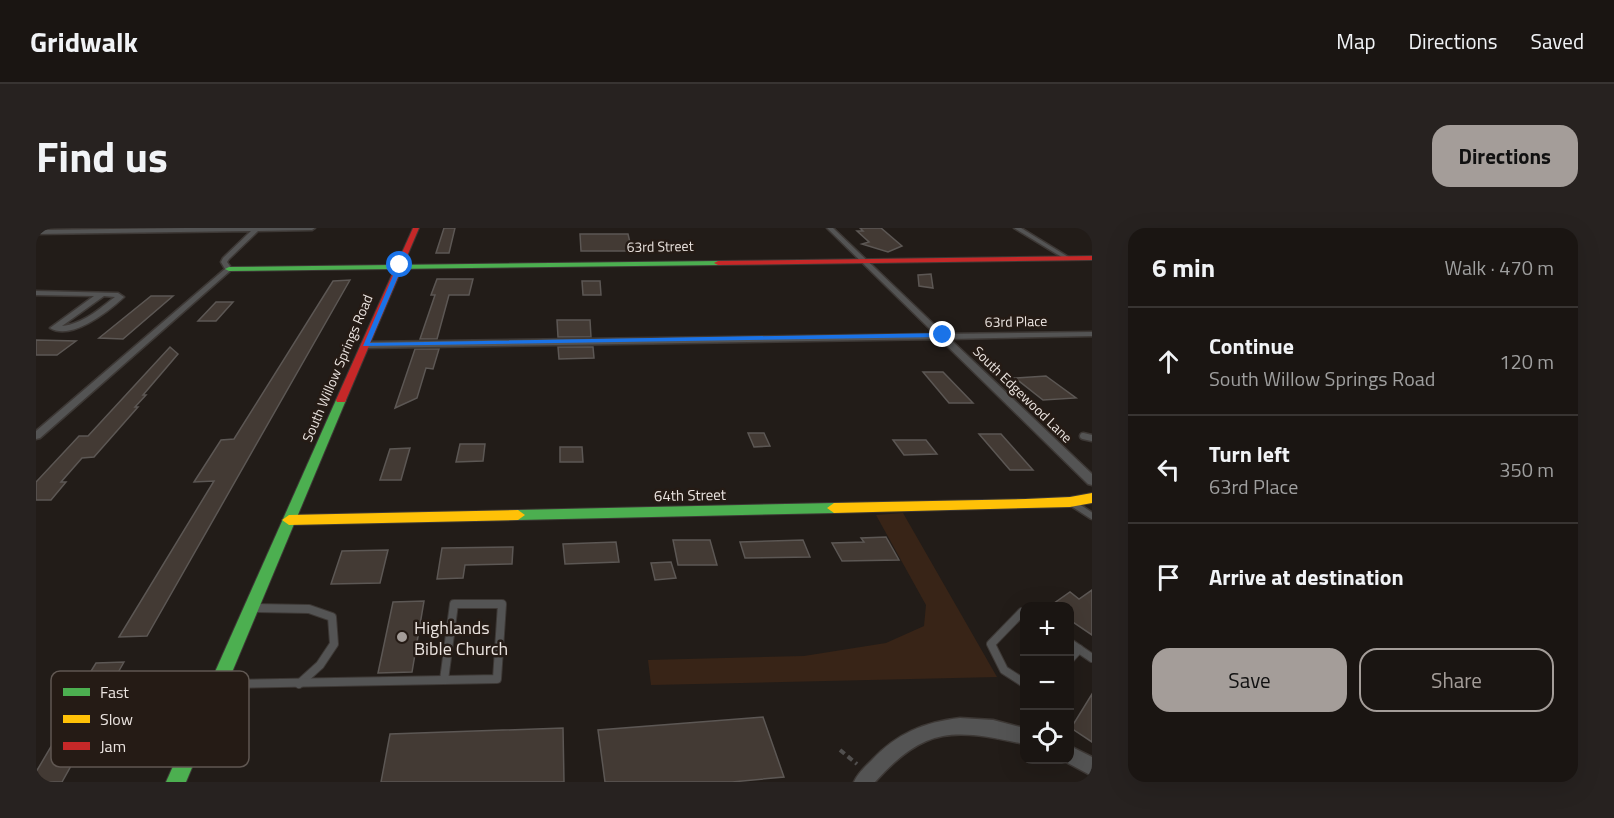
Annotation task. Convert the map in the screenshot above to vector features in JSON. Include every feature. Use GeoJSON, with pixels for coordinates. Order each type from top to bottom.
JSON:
{"type":"FeatureCollection","features":[{"type":"Feature","properties":{"kind":"street","name":"South Willow Springs Road"},"geometry":{"type":"LineString","coordinates":[[224,671],[416,228]]}},
{"type":"Feature","properties":{"kind":"street","name":"South Edgewood Lane"},"geometry":{"type":"LineString","coordinates":[[830,228],[1092,481]]}},
{"type":"Feature","properties":{"kind":"street"},"geometry":{"type":"LineString","coordinates":[[1017,228],[1068,258]]}},
{"type":"Feature","properties":{"kind":"street"},"geometry":{"type":"LineString","coordinates":[[36,436],[229,269],[224,262],[226,258],[256,229]]}},
{"type":"Feature","properties":{"kind":"street"},"geometry":{"type":"LineString","coordinates":[[36,232],[308,229]]}},
{"type":"Feature","properties":{"kind":"street","name":"63rd Street"},"geometry":{"type":"LineString","coordinates":[[229,269],[400,265],[1092,258]]}},
{"type":"Feature","properties":{"kind":"street"},"geometry":{"type":"LineString","coordinates":[[36,293],[102,294],[120,296],[77,327],[68,330],[54,328],[102,294]]}},
{"type":"Feature","properties":{"kind":"street","name":"63rd Place"},"geometry":{"type":"LineString","coordinates":[[365,345],[1092,334]]}},
{"type":"Feature","properties":{"kind":"street","name":"64th Street"},"geometry":{"type":"LineString","coordinates":[[289,520],[1070,502],[1092,498]]}},
{"type":"Feature","properties":{"kind":"street"},"geometry":{"type":"LineString","coordinates":[[866,778],[897,747],[912,738],[948,727],[979,727],[1020,735]]}},
{"type":"Feature","properties":{"kind":"street"},"geometry":{"type":"LineString","coordinates":[[1074,757],[1092,767]]}},
{"type":"Feature","properties":{"kind":"street","name":"South Willow Springs Road"},"geometry":{"type":"LineString","coordinates":[[176,782],[182,767]]}},
{"type":"Feature","properties":{"kind":"lane"},"geometry":{"type":"LineString","coordinates":[[1083,436],[1092,438]]}},
{"type":"Feature","properties":{"kind":"lane"},"geometry":{"type":"LineString","coordinates":[[1070,502],[1092,516]]}},
{"type":"Feature","properties":{"kind":"lane"},"geometry":{"type":"LineString","coordinates":[[249,684],[497,679],[502,604],[454,604],[444,680]]}},
{"type":"Feature","properties":{"kind":"lane"},"geometry":{"type":"LineString","coordinates":[[251,608],[309,609],[332,617],[334,644],[320,665],[299,684]]}},
{"type":"Feature","properties":{"kind":"lane"},"geometry":{"type":"LineString","coordinates":[[1020,614],[991,644],[1004,670],[1020,680]]}},
{"type":"Feature","properties":{"kind":"lane"},"geometry":{"type":"LineString","coordinates":[[1074,646],[1092,658]]}},
{"type":"Feature","properties":{"kind":"lane"},"geometry":{"type":"LineString","coordinates":[[1072,656],[1078,649]]}},
{"type":"Feature","properties":{"kind":"path"},"geometry":{"type":"LineString","coordinates":[[840,750],[866,778]]}},
{"type":"Feature","properties":{"kind":"shaded area"},"geometry":{"type":"Polygon","coordinates":[[[903,513],[997,677],[651,685],[648,660],[804,656],[886,643],[924,626],[926,605],[876,515],[903,513]]]}},
{"type":"Feature","properties":{"kind":"building"},"geometry":{"type":"Polygon","coordinates":[[[444,228],[455,228],[449,253],[436,253],[444,228]]]}},
{"type":"Feature","properties":{"kind":"building"},"geometry":{"type":"Polygon","coordinates":[[[860,228],[881,228],[902,246],[888,252],[862,244],[869,242],[857,231],[863,231],[860,228]]]}},
{"type":"Feature","properties":{"kind":"building"},"geometry":{"type":"Polygon","coordinates":[[[580,234],[628,234],[632,251],[581,251],[580,234]]]}},
{"type":"Feature","properties":{"kind":"building"},"geometry":{"type":"Polygon","coordinates":[[[931,274],[933,288],[919,286],[918,275],[931,274]]]}},
{"type":"Feature","properties":{"kind":"building"},"geometry":{"type":"Polygon","coordinates":[[[437,279],[473,279],[469,295],[449,295],[437,339],[420,339],[435,295],[431,295],[437,279]]]}},
{"type":"Feature","properties":{"kind":"building"},"geometry":{"type":"Polygon","coordinates":[[[350,280],[147,636],[119,637],[214,481],[194,482],[221,440],[234,439],[333,281],[350,280]]]}},
{"type":"Feature","properties":{"kind":"building"},"geometry":{"type":"Polygon","coordinates":[[[582,281],[600,281],[601,295],[583,295],[582,281]]]}},
{"type":"Feature","properties":{"kind":"building"},"geometry":{"type":"Polygon","coordinates":[[[151,296],[173,296],[123,339],[99,338],[151,296]]]}},
{"type":"Feature","properties":{"kind":"building"},"geometry":{"type":"Polygon","coordinates":[[[216,302],[233,302],[216,321],[198,321],[216,302]]]}},
{"type":"Feature","properties":{"kind":"building"},"geometry":{"type":"Polygon","coordinates":[[[557,320],[590,320],[591,337],[558,337],[557,320]]]}},
{"type":"Feature","properties":{"kind":"building"},"geometry":{"type":"Polygon","coordinates":[[[36,340],[76,341],[57,355],[36,355],[36,340]]]}},
{"type":"Feature","properties":{"kind":"building"},"geometry":{"type":"Polygon","coordinates":[[[170,347],[178,354],[143,395],[146,395],[135,407],[138,407],[94,457],[82,458],[61,482],[66,482],[51,500],[36,500],[36,482],[79,436],[88,436],[170,347]]]}},
{"type":"Feature","properties":{"kind":"building"},"geometry":{"type":"Polygon","coordinates":[[[558,347],[593,347],[594,358],[559,359],[558,347]]]}},
{"type":"Feature","properties":{"kind":"building"},"geometry":{"type":"Polygon","coordinates":[[[415,349],[439,349],[433,369],[426,368],[417,398],[395,408],[415,349]]]}},
{"type":"Feature","properties":{"kind":"building"},"geometry":{"type":"Polygon","coordinates":[[[923,372],[943,372],[973,403],[949,403],[923,372]]]}},
{"type":"Feature","properties":{"kind":"building"},"geometry":{"type":"Polygon","coordinates":[[[1046,376],[1076,398],[1043,400],[1015,378],[1046,376]]]}},
{"type":"Feature","properties":{"kind":"building"},"geometry":{"type":"Polygon","coordinates":[[[748,433],[764,433],[770,446],[754,447],[748,433]]]}},
{"type":"Feature","properties":{"kind":"building"},"geometry":{"type":"Polygon","coordinates":[[[979,434],[1001,434],[1033,470],[1010,470],[979,434]]]}},
{"type":"Feature","properties":{"kind":"building"},"geometry":{"type":"Polygon","coordinates":[[[893,440],[926,440],[937,454],[904,455],[893,440]]]}},
{"type":"Feature","properties":{"kind":"building"},"geometry":{"type":"Polygon","coordinates":[[[460,444],[485,444],[483,461],[456,462],[460,444]]]}},
{"type":"Feature","properties":{"kind":"building"},"geometry":{"type":"Polygon","coordinates":[[[560,447],[582,447],[583,462],[560,462],[560,447]]]}},
{"type":"Feature","properties":{"kind":"building"},"geometry":{"type":"Polygon","coordinates":[[[410,448],[401,480],[380,480],[390,449],[410,448]]]}},
{"type":"Feature","properties":{"kind":"building"},"geometry":{"type":"Polygon","coordinates":[[[886,537],[899,560],[842,561],[832,543],[864,542],[861,538],[886,537]]]}},
{"type":"Feature","properties":{"kind":"building"},"geometry":{"type":"Polygon","coordinates":[[[673,540],[710,540],[717,565],[678,565],[673,540]]]}},
{"type":"Feature","properties":{"kind":"building"},"geometry":{"type":"Polygon","coordinates":[[[803,540],[810,557],[745,558],[740,542],[803,540]]]}},
{"type":"Feature","properties":{"kind":"building"},"geometry":{"type":"Polygon","coordinates":[[[616,542],[619,562],[565,564],[563,544],[616,542]]]}},
{"type":"Feature","properties":{"kind":"building"},"geometry":{"type":"Polygon","coordinates":[[[513,547],[512,564],[465,565],[463,578],[437,579],[442,548],[513,547]]]}},
{"type":"Feature","properties":{"kind":"building"},"geometry":{"type":"Polygon","coordinates":[[[388,550],[380,583],[331,584],[342,551],[388,550]]]}},
{"type":"Feature","properties":{"kind":"building"},"geometry":{"type":"Polygon","coordinates":[[[671,562],[676,578],[655,580],[651,563],[671,562]]]}},
{"type":"Feature","properties":{"kind":"building"},"geometry":{"type":"Polygon","coordinates":[[[1092,590],[1092,635],[1074,623],[1074,602],[1056,602],[1070,592],[1079,599],[1092,590]]]}},
{"type":"Feature","properties":{"kind":"building","name":"Highlands Bible Church"},"geometry":{"type":"Polygon","coordinates":[[[424,601],[412,672],[378,673],[393,602],[424,601]]]}},
{"type":"Feature","properties":{"kind":"building"},"geometry":{"type":"Polygon","coordinates":[[[124,662],[119,671],[91,671],[96,663],[124,662]]]}},
{"type":"Feature","properties":{"kind":"building"},"geometry":{"type":"Polygon","coordinates":[[[1092,694],[1092,742],[1074,730],[1074,723],[1092,694]]]}},
{"type":"Feature","properties":{"kind":"building"},"geometry":{"type":"Polygon","coordinates":[[[763,717],[784,777],[732,782],[605,782],[598,730],[763,717]]]}},
{"type":"Feature","properties":{"kind":"building"},"geometry":{"type":"Polygon","coordinates":[[[563,728],[564,782],[381,782],[390,734],[563,728]]]}},
{"type":"Feature","properties":{"kind":"building"},"geometry":{"type":"Polygon","coordinates":[[[51,747],[51,767],[70,767],[62,782],[36,782],[36,772],[51,747]]]}},
{"type":"Feature","properties":{"kind":"traffic: fast"},"geometry":{"type":"LineString","coordinates":[[229,269],[718,263]]}},
{"type":"Feature","properties":{"kind":"traffic: fast"},"geometry":{"type":"LineString","coordinates":[[224,671],[341,400]]}},
{"type":"Feature","properties":{"kind":"traffic: fast"},"geometry":{"type":"LineString","coordinates":[[518,515],[834,508]]}},
{"type":"Feature","properties":{"kind":"traffic: fast"},"geometry":{"type":"LineString","coordinates":[[176,782],[182,767]]}},
{"type":"Feature","properties":{"kind":"traffic: slow"},"geometry":{"type":"LineString","coordinates":[[834,508],[1026,504],[1070,502],[1092,498]]}},
{"type":"Feature","properties":{"kind":"traffic: slow"},"geometry":{"type":"LineString","coordinates":[[289,520],[518,515]]}},
{"type":"Feature","properties":{"kind":"traffic: jam"},"geometry":{"type":"LineString","coordinates":[[341,400],[416,228]]}},
{"type":"Feature","properties":{"kind":"traffic: jam"},"geometry":{"type":"LineString","coordinates":[[718,263],[1092,258]]}},
{"type":"Feature","properties":{"kind":"place","name":"Highlands Bible Church"},"geometry":{"type":"Point","coordinates":[402,637]}},
{"type":"Feature","properties":{"kind":"route"},"geometry":{"type":"LineString","coordinates":[[400,265],[365,345],[943,335]]}}]}
